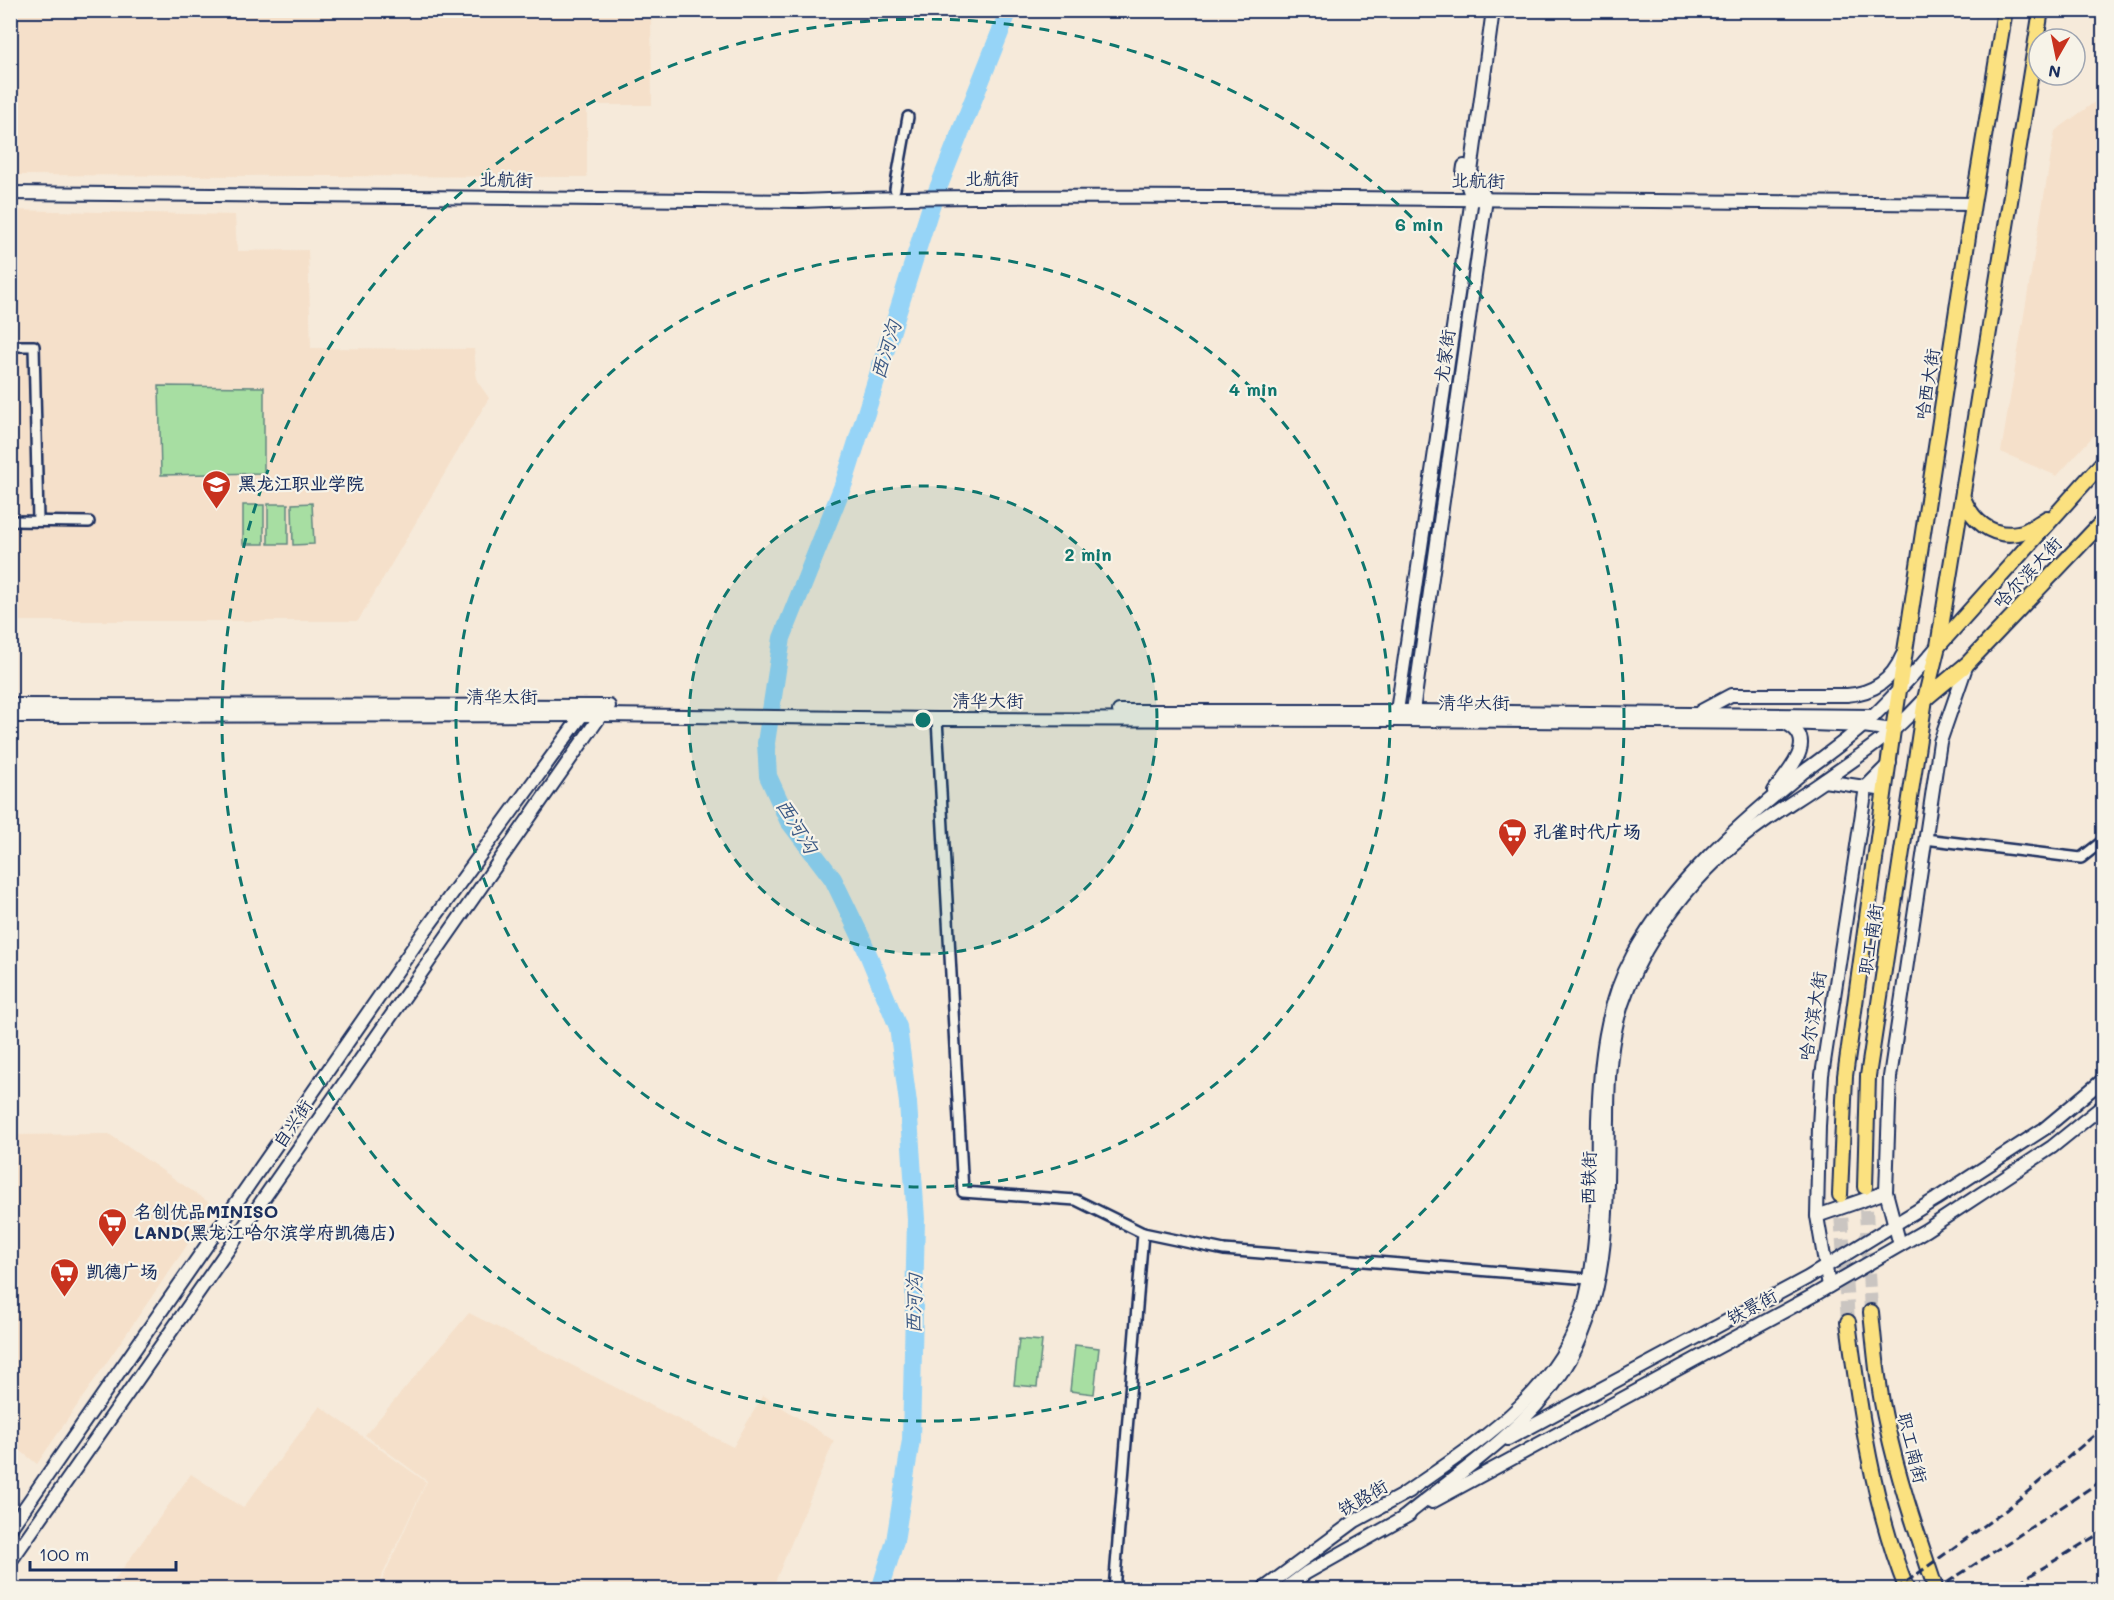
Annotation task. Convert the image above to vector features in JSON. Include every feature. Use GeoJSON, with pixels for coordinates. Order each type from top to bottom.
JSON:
{"type":"FeatureCollection","features":[{"type":"Feature","properties":{"kind":"main road","name":"尤家街"},"geometry":{"type":"LineString","coordinates":[[1397,711],[1472,198],[1463,173],[1485,10]]}},
{"type":"Feature","properties":{"kind":"main road"},"geometry":{"type":"LineString","coordinates":[[1486,199],[1471,172],[1493,10]]}},
{"type":"Feature","properties":{"kind":"main road","name":"哈西大街"},"geometry":{"type":"LineString","coordinates":[[1890,763],[1893,730],[1973,204],[2006,10]]}},
{"type":"Feature","properties":{"kind":"main road"},"geometry":{"type":"LineString","coordinates":[[1763,811],[1824,781],[1893,730],[1925,699],[1938,646],[1963,498],[2041,10]]}},
{"type":"Feature","properties":{"kind":"main road","name":"北航街"},"geometry":{"type":"LineString","coordinates":[[10,193],[802,201],[1041,197],[1472,198],[1973,204]]}},
{"type":"Feature","properties":{"kind":"main road","name":"尤家街"},"geometry":{"type":"LineString","coordinates":[[1413,711],[1486,199]]}},
{"type":"Feature","properties":{"kind":"main road","name":"哈尔滨大街"},"geometry":{"type":"LineString","coordinates":[[1938,646],[2103,461]]}},
{"type":"Feature","properties":{"kind":"main road"},"geometry":{"type":"LineString","coordinates":[[1963,498],[1971,516],[1981,525],[2008,534],[2020,533],[2057,513]]}},
{"type":"Feature","properties":{"kind":"main road","name":"哈尔滨大街"},"geometry":{"type":"LineString","coordinates":[[1925,699],[1967,664],[2103,519]]}},
{"type":"Feature","properties":{"kind":"main road"},"geometry":{"type":"LineString","coordinates":[[1763,811],[1874,716],[1938,646]]}},
{"type":"Feature","properties":{"kind":"main road"},"geometry":{"type":"LineString","coordinates":[[1695,713],[1731,695],[1864,693],[1876,688],[1892,674],[1906,647]]}},
{"type":"Feature","properties":{"kind":"main road"},"geometry":{"type":"LineString","coordinates":[[1900,1245],[1886,1192],[1890,1077],[1940,742],[1967,664]]}},
{"type":"Feature","properties":{"kind":"main road","name":"职工南街"},"geometry":{"type":"LineString","coordinates":[[1865,1187],[1868,1076],[1925,699]]}},
{"type":"Feature","properties":{"kind":"main road","name":"清华大街"},"geometry":{"type":"LineString","coordinates":[[10,705],[602,710],[862,715],[937,719],[1786,723],[1863,726],[1893,730]]}},
{"type":"Feature","properties":{"kind":"main road","name":"清华大街"},"geometry":{"type":"LineString","coordinates":[[10,716],[582,710]]}},
{"type":"Feature","properties":{"kind":"main road","name":"自兴街"},"geometry":{"type":"LineString","coordinates":[[10,1529],[582,710]]}},
{"type":"Feature","properties":{"kind":"main road","name":"自兴街"},"geometry":{"type":"LineString","coordinates":[[10,1562],[602,710]]}},
{"type":"Feature","properties":{"kind":"main road","name":"清华大街"},"geometry":{"type":"LineString","coordinates":[[862,715],[1413,711],[1874,716]]}},
{"type":"Feature","properties":{"kind":"main road"},"geometry":{"type":"LineString","coordinates":[[1763,811],[1802,746],[1802,740],[1797,731],[1786,723]]}},
{"type":"Feature","properties":{"kind":"main road"},"geometry":{"type":"LineString","coordinates":[[1866,787],[1890,763]]}},
{"type":"Feature","properties":{"kind":"main road","name":"职工南街"},"geometry":{"type":"LineString","coordinates":[[1840,1195],[1845,1076],[1890,763]]}},
{"type":"Feature","properties":{"kind":"main road"},"geometry":{"type":"LineString","coordinates":[[1824,781],[1885,790]]}},
{"type":"Feature","properties":{"kind":"main road","name":"哈尔滨大街"},"geometry":{"type":"LineString","coordinates":[[1829,1286],[1817,1216],[1822,1075],[1866,787]]}},
{"type":"Feature","properties":{"kind":"main road","name":"西铁街"},"geometry":{"type":"LineString","coordinates":[[1404,1494],[1486,1436],[1543,1380],[1566,1349],[1583,1308],[1589,1279],[1595,1230],[1601,1062],[1607,1027],[1623,974],[1643,937],[1677,891],[1723,842],[1763,811]]}},
{"type":"Feature","properties":{"kind":"main road","name":"西铁街"},"geometry":{"type":"LineString","coordinates":[[1403,1518],[1490,1449],[1525,1416],[1554,1384],[1573,1355],[1591,1312],[1604,1250],[1608,1095],[1617,1022],[1646,950],[1690,890],[1763,811]]}},
{"type":"Feature","properties":{"kind":"main road","name":"铁景街"},"geometry":{"type":"LineString","coordinates":[[1490,1449],[1826,1266],[2044,1129],[2103,1079]]}},
{"type":"Feature","properties":{"kind":"main road","name":"铁景街"},"geometry":{"type":"LineString","coordinates":[[1403,1518],[1900,1245],[1995,1186],[2052,1147],[2103,1105]]}},
{"type":"Feature","properties":{"kind":"main road"},"geometry":{"type":"LineString","coordinates":[[1817,1216],[1886,1192]]}},
{"type":"Feature","properties":{"kind":"main road","name":"职工南街"},"geometry":{"type":"LineString","coordinates":[[1871,1312],[1877,1371],[1887,1426],[1903,1486],[1936,1590]]}},
{"type":"Feature","properties":{"kind":"main road"},"geometry":{"type":"LineString","coordinates":[[1848,1322],[1866,1440],[1888,1532],[1906,1590]]}},
{"type":"Feature","properties":{"kind":"main road","name":"铁路街"},"geometry":{"type":"LineString","coordinates":[[1262,1590],[1355,1521],[1490,1449]]}},
{"type":"Feature","properties":{"kind":"main road","name":"铁路街"},"geometry":{"type":"LineString","coordinates":[[1283,1590],[1306,1573],[1403,1518]]}},
{"type":"Feature","properties":{"kind":"street"},"geometry":{"type":"LineString","coordinates":[[895,189],[908,117]]}},
{"type":"Feature","properties":{"kind":"street"},"geometry":{"type":"LineString","coordinates":[[10,346],[34,346],[38,521]]}},
{"type":"Feature","properties":{"kind":"street"},"geometry":{"type":"LineString","coordinates":[[10,521],[89,522]]}},
{"type":"Feature","properties":{"kind":"street"},"geometry":{"type":"LineString","coordinates":[[937,719],[963,1192],[1076,1200],[1143,1233],[1224,1250],[1589,1279]]}},
{"type":"Feature","properties":{"kind":"street"},"geometry":{"type":"LineString","coordinates":[[1925,839],[2081,858],[2103,840]]}},
{"type":"Feature","properties":{"kind":"street"},"geometry":{"type":"LineString","coordinates":[[1114,1590],[1143,1233]]}},
{"type":"Feature","properties":{"kind":"shaded area"},"geometry":{"type":"Polygon","coordinates":[[[11,10],[651,11],[652,105],[587,105],[587,177],[11,175],[11,10]]]}},
{"type":"Feature","properties":{"kind":"shaded area"},"geometry":{"type":"Polygon","coordinates":[[[2103,96],[2103,425],[2057,476],[2001,452],[2055,131],[2103,96]]]}},
{"type":"Feature","properties":{"kind":"shaded area","name":"黑龙江职业学院"},"geometry":{"type":"Polygon","coordinates":[[[11,210],[235,215],[237,251],[308,250],[311,348],[474,349],[477,381],[489,398],[358,621],[11,621],[11,210]]]}},
{"type":"Feature","properties":{"kind":"shaded area","name":"凯德广场"},"geometry":{"type":"Polygon","coordinates":[[[109,1134],[214,1206],[37,1464],[11,1443],[11,1418],[15,1407],[10,1404],[11,1135],[109,1134]]]}},
{"type":"Feature","properties":{"kind":"shaded area"},"geometry":{"type":"Polygon","coordinates":[[[469,1313],[733,1447],[763,1395],[834,1441],[772,1589],[378,1589],[427,1481],[365,1435],[469,1313]]]}},
{"type":"Feature","properties":{"kind":"shaded area"},"geometry":{"type":"Polygon","coordinates":[[[320,1406],[426,1482],[376,1589],[108,1589],[191,1474],[243,1508],[320,1406]]]}},
{"type":"Feature","properties":{"kind":"green space"},"geometry":{"type":"Polygon","coordinates":[[[159,386],[264,387],[264,473],[161,475],[159,386]]]}},
{"type":"Feature","properties":{"kind":"green space"},"geometry":{"type":"Polygon","coordinates":[[[312,503],[314,544],[293,545],[292,504],[312,503]]]}},
{"type":"Feature","properties":{"kind":"green space"},"geometry":{"type":"Polygon","coordinates":[[[268,504],[288,504],[288,544],[268,544],[268,504]]]}},
{"type":"Feature","properties":{"kind":"green space"},"geometry":{"type":"Polygon","coordinates":[[[243,505],[264,505],[264,544],[243,544],[243,505]]]}},
{"type":"Feature","properties":{"kind":"green space"},"geometry":{"type":"Polygon","coordinates":[[[1019,1339],[1042,1341],[1037,1387],[1014,1385],[1019,1339]]]}},
{"type":"Feature","properties":{"kind":"green space"},"geometry":{"type":"Polygon","coordinates":[[[1075,1345],[1099,1348],[1094,1394],[1070,1391],[1075,1345]]]}},
{"type":"Feature","properties":{"kind":"waterway","name":"西河沟"},"geometry":{"type":"LineString","coordinates":[[880,1590],[895,1541],[911,1440],[916,1219],[908,1103],[898,1027],[861,937],[833,879],[788,820],[768,776],[766,743],[782,638],[844,483],[931,206],[1009,10]]}},
{"type":"Feature","properties":{"kind":"tunnel"},"geometry":{"type":"LineString","coordinates":[[1865,1189],[1871,1312]]}},
{"type":"Feature","properties":{"kind":"tunnel"},"geometry":{"type":"LineString","coordinates":[[1840,1197],[1848,1322]]}},
{"type":"Feature","properties":{"kind":"railway"},"geometry":{"type":"LineString","coordinates":[[1895,1590],[2006,1510],[2104,1427]]}},
{"type":"Feature","properties":{"kind":"railway"},"geometry":{"type":"LineString","coordinates":[[1936,1590],[2104,1479]]}},
{"type":"Feature","properties":{"kind":"railway"},"geometry":{"type":"LineString","coordinates":[[2006,1590],[2104,1531]]}},
{"type":"Feature","properties":{"kind":"place","name":"黑龙江职业学院"},"geometry":{"type":"Point","coordinates":[217,510]}},
{"type":"Feature","properties":{"kind":"place","name":"孔雀时代广场"},"geometry":{"type":"Point","coordinates":[1512,858]}},
{"type":"Feature","properties":{"kind":"place","name":"名创优品MINISO LAND(黑龙江哈尔滨学府凯德店)"},"geometry":{"type":"Point","coordinates":[113,1248]}},
{"type":"Feature","properties":{"kind":"place","name":"凯德广场"},"geometry":{"type":"Point","coordinates":[65,1298]}}]}
